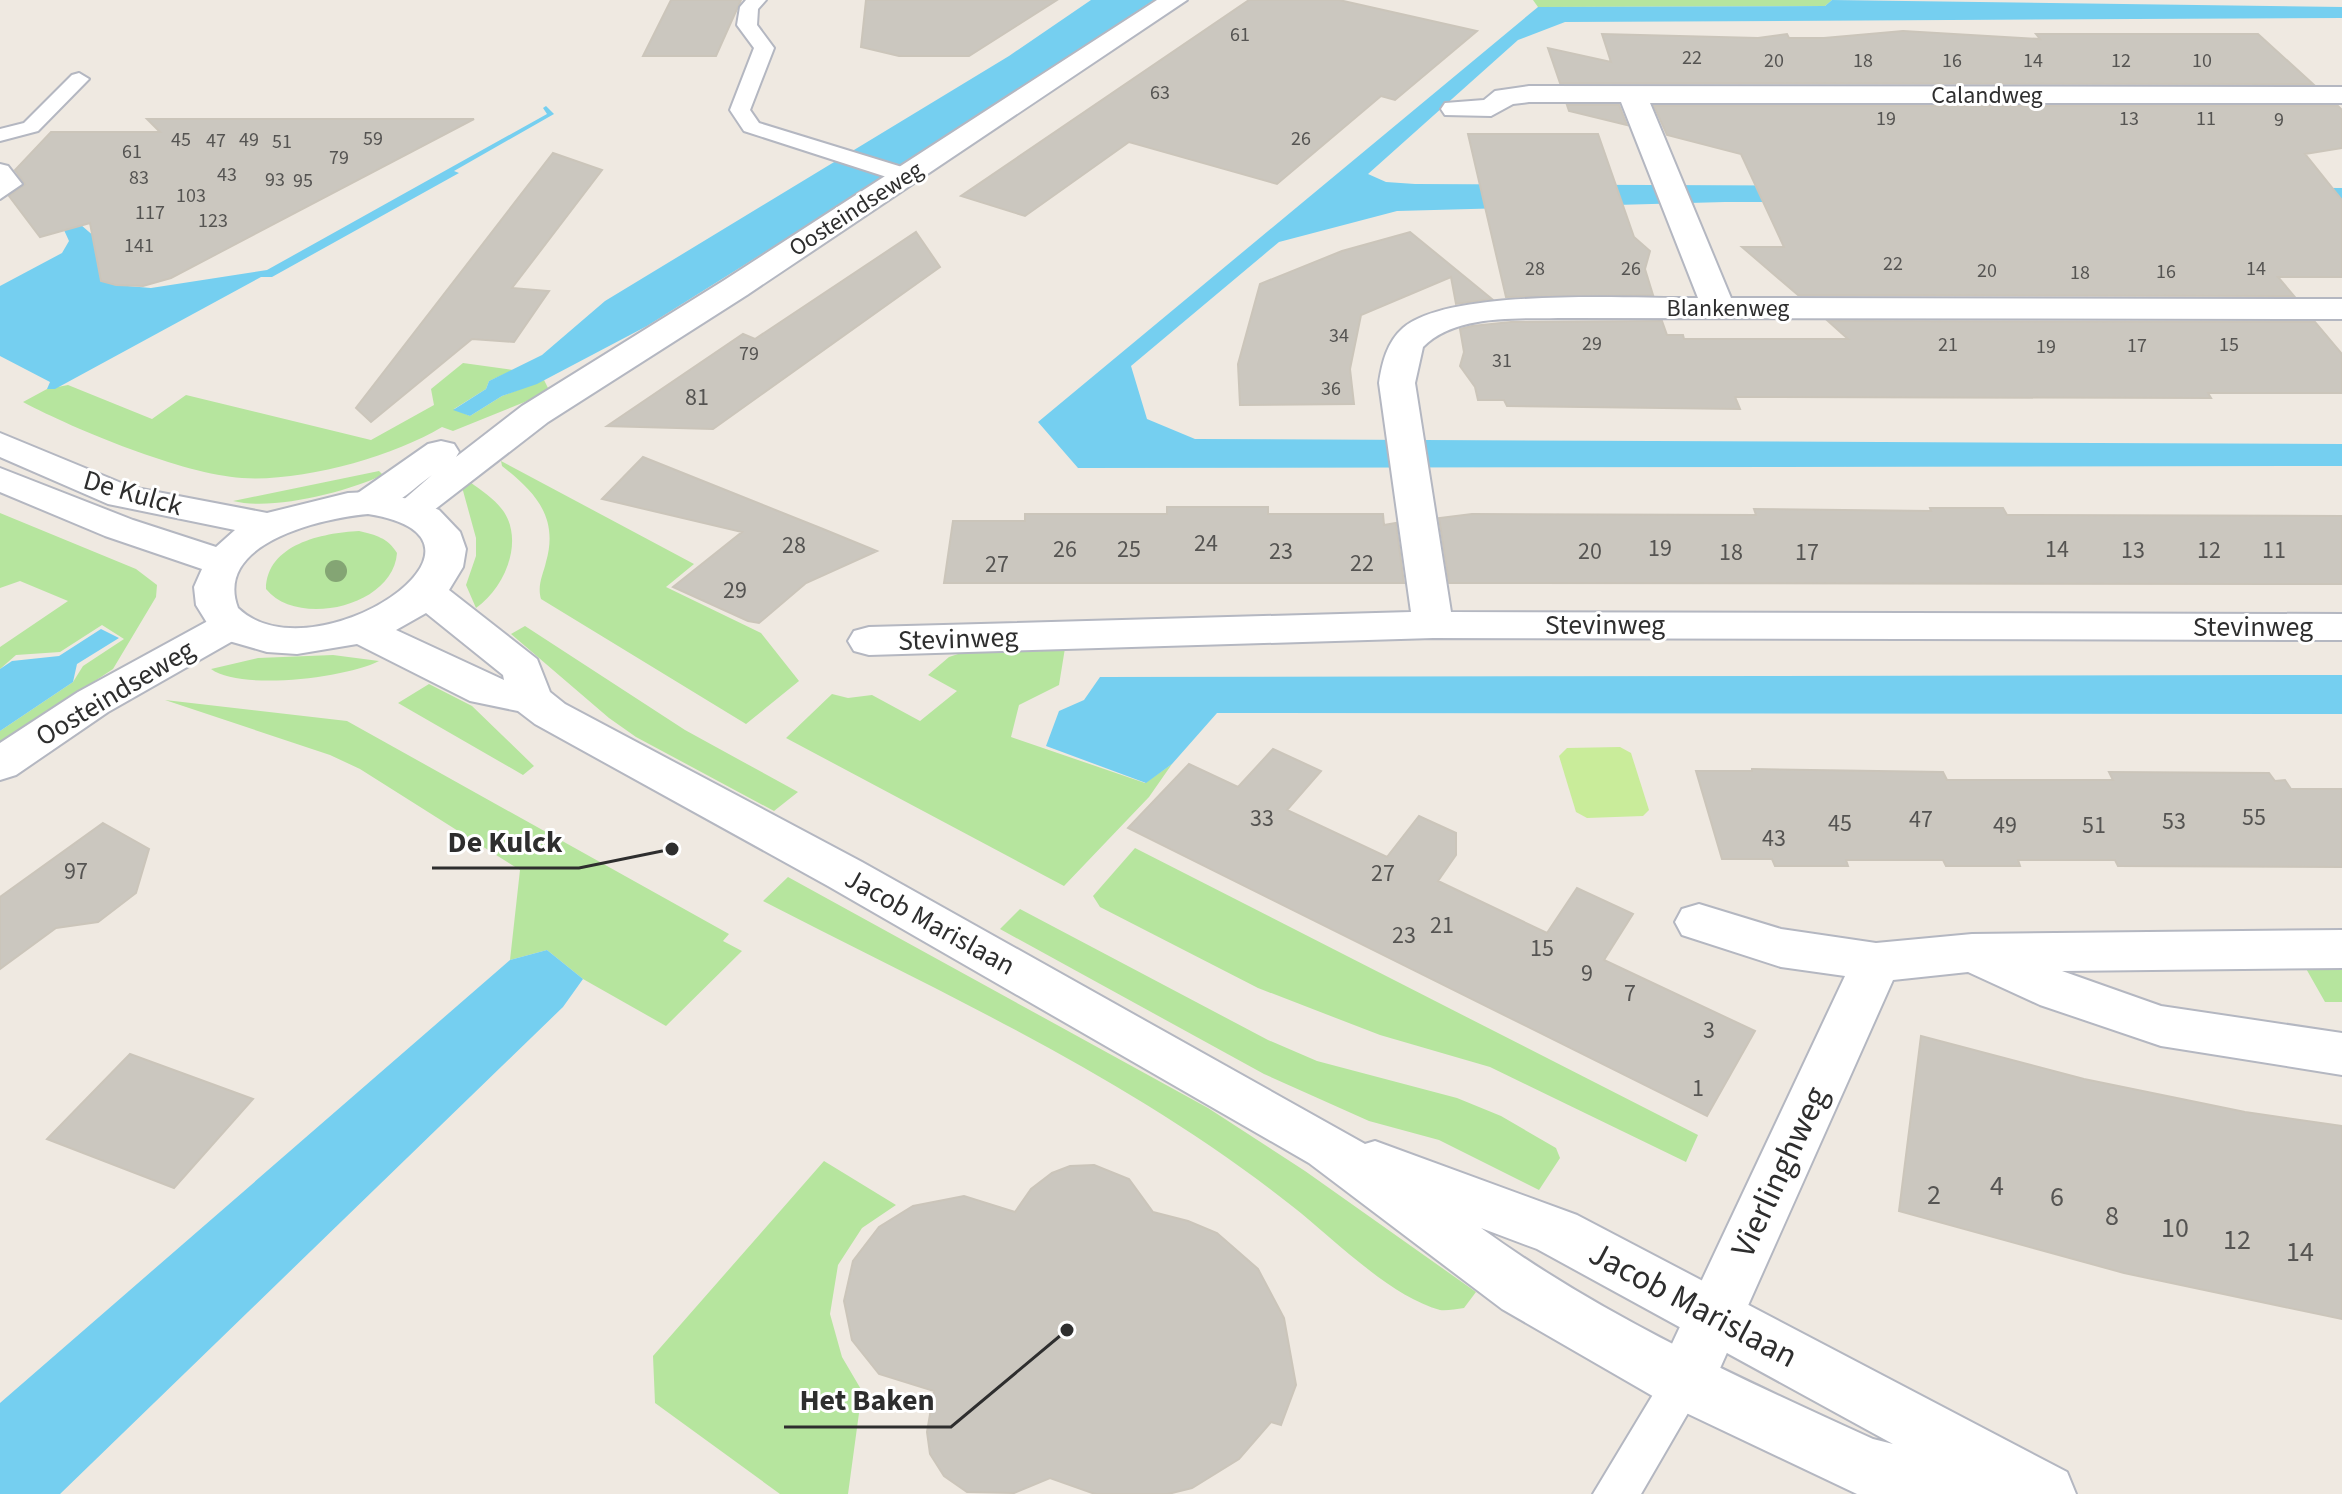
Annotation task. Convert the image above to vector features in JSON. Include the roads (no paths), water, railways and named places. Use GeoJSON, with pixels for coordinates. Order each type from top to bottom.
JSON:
{"type":"FeatureCollection","features":[{"type":"Feature","properties":{"kind":"street","name":"Oosteindseweg"},"geometry":{"type":"LineString","coordinates":[[412,509],[535,414],[901,174],[1174,0]]}},
{"type":"Feature","properties":{"kind":"street","name":"Calandweg"},"geometry":{"type":"LineString","coordinates":[[1455,109],[1491,108],[1505,97],[1529,94],[2342,95]]}},
{"type":"Feature","properties":{"kind":"street"},"geometry":{"type":"LineString","coordinates":[[1632,94],[1718,307]]}},
{"type":"Feature","properties":{"kind":"street","name":"Blankenweg"},"geometry":{"type":"LineString","coordinates":[[1433,625],[1397,383],[1401,354],[1418,332],[1452,319],[1493,312],[1718,307],[2342,309]]}},
{"type":"Feature","properties":{"kind":"street","name":"Oosteindseweg"},"geometry":{"type":"LineString","coordinates":[[368,503],[478,430],[535,414]]}},
{"type":"Feature","properties":{"kind":"street","name":"De Kulck"},"geometry":{"type":"LineString","coordinates":[[0,444],[121,496],[271,526]]}},
{"type":"Feature","properties":{"kind":"street","name":"De Kulck"},"geometry":{"type":"LineString","coordinates":[[0,479],[119,528],[225,563]]}},
{"type":"Feature","properties":{"kind":"street"},"geometry":{"type":"LineString","coordinates":[[368,503],[412,509],[438,526],[447,550],[445,564],[426,592],[386,620],[362,630],[302,641],[273,640],[250,635],[231,625],[215,603],[217,576],[225,563],[253,537],[271,526],[319,508],[368,503]]}},
{"type":"Feature","properties":{"kind":"street"},"geometry":{"type":"LineString","coordinates":[[426,592],[522,669],[531,699]]}},
{"type":"Feature","properties":{"kind":"street","name":"Oosteindseweg"},"geometry":{"type":"LineString","coordinates":[[0,764],[93,702],[231,625]]}},
{"type":"Feature","properties":{"kind":"street","name":"Stevinweg"},"geometry":{"type":"LineString","coordinates":[[869,641],[1433,625],[2342,627]]}},
{"type":"Feature","properties":{"kind":"street","name":"Jacob Marislaan"},"geometry":{"type":"LineString","coordinates":[[362,630],[485,691],[531,699],[550,714],[845,874],[1328,1147],[1522,1291],[1684,1382],[1867,1468],[1970,1494]]}},
{"type":"Feature","properties":{"kind":"street"},"geometry":{"type":"LineString","coordinates":[[1699,922],[1781,948],[1876,962],[1972,953],[2342,949]]}},
{"type":"Feature","properties":{"kind":"street"},"geometry":{"type":"LineString","coordinates":[[1972,953],[2058,991],[2161,1026],[2342,1054]]}},
{"type":"Feature","properties":{"kind":"street","name":"Vierlinghweg"},"geometry":{"type":"LineString","coordinates":[[1684,1382],[1876,962]]}},
{"type":"Feature","properties":{"kind":"street","name":"Jacob Marislaan"},"geometry":{"type":"LineString","coordinates":[[1328,1147],[1557,1232],[2045,1494]]}},
{"type":"Feature","properties":{"kind":"lane"},"geometry":{"type":"LineString","coordinates":[[757,0],[749,7],[747,25],[764,48],[740,110],[751,127],[901,174]]}},
{"type":"Feature","properties":{"kind":"lane"},"geometry":{"type":"LineString","coordinates":[[0,135],[31,127],[79,79]]}},
{"type":"Feature","properties":{"kind":"lane"},"geometry":{"type":"LineString","coordinates":[[0,171],[11,184],[0,192]]}},
{"type":"Feature","properties":{"kind":"lane"},"geometry":{"type":"LineString","coordinates":[[1616,1494],[1684,1382]]}},
{"type":"Feature","properties":{"kind":"water"},"geometry":{"type":"Polygon","coordinates":[[[1091,0],[1154,0],[934,146],[647,326],[537,384],[502,396],[470,416],[453,410],[486,389],[489,381],[542,355],[605,301],[1009,56],[1091,0]]]}},
{"type":"Feature","properties":{"kind":"water"},"geometry":{"type":"Polygon","coordinates":[[[1832,0],[2342,7],[2342,18],[1565,22],[1518,40],[1368,174],[1386,182],[1415,184],[2342,188],[2342,201],[1725,202],[1397,211],[1279,242],[1131,366],[1147,419],[1195,439],[2342,444],[2342,466],[1078,468],[1038,422],[1538,7],[1825,6],[1832,0]]]}},
{"type":"Feature","properties":{"kind":"water"},"geometry":{"type":"Polygon","coordinates":[[[546,106],[554,114],[454,171],[459,173],[272,277],[261,277],[55,389],[47,389],[50,382],[0,356],[0,286],[62,253],[69,241],[64,230],[81,225],[103,244],[100,275],[116,285],[151,288],[267,270],[547,114],[543,108],[546,106]]]}},
{"type":"Feature","properties":{"kind":"water"},"geometry":{"type":"Polygon","coordinates":[[[101,629],[119,638],[77,664],[73,682],[0,731],[0,669],[12,661],[59,656],[101,629]]]}},
{"type":"Feature","properties":{"kind":"water"},"geometry":{"type":"Polygon","coordinates":[[[2342,675],[2342,714],[1217,713],[1172,764],[1146,783],[1046,746],[1059,711],[1084,700],[1100,677],[2342,675]]]}},
{"type":"Feature","properties":{"kind":"water"},"geometry":{"type":"Polygon","coordinates":[[[547,950],[583,979],[563,1007],[60,1494],[0,1494],[0,1403],[510,960],[547,950]]]}},
{"type":"Feature","properties":{"kind":"place","name":"De Kulck"},"geometry":{"type":"Point","coordinates":[672,849]}},
{"type":"Feature","properties":{"kind":"place","name":"Het Baken"},"geometry":{"type":"Point","coordinates":[1067,1330]}}]}
